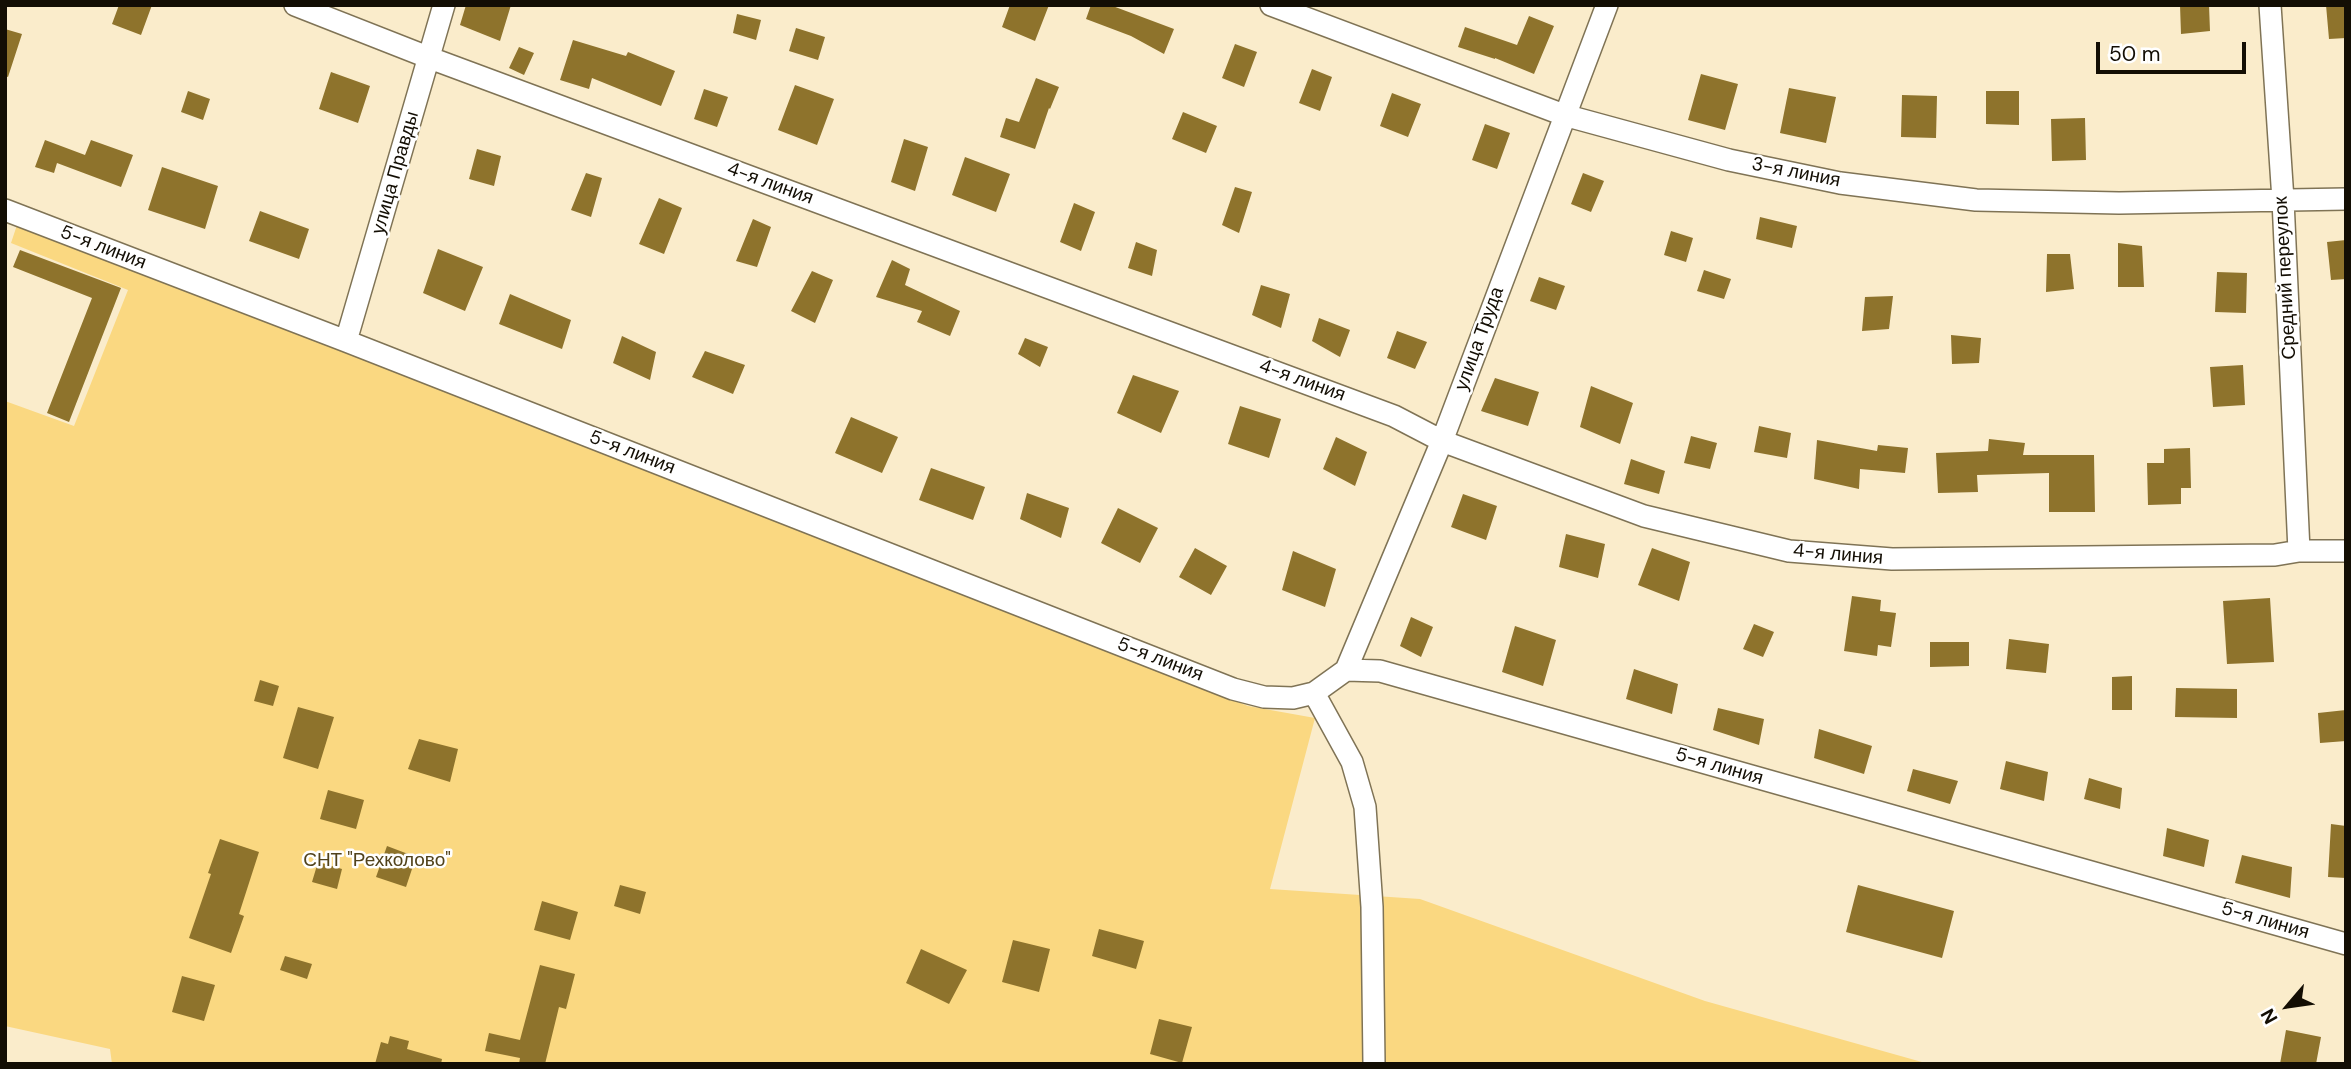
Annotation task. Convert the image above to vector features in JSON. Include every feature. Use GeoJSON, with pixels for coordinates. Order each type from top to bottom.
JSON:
{"type":"FeatureCollection","features":[{"type":"Feature","properties":{"kind":"street","name":"4-я линия"},"geometry":{"type":"LineString","coordinates":[[295,5],[430,58],[1394,416],[1441,441],[1644,516],[1789,551],[1892,559],[2274,555],[2299,551],[2346,551]]}},
{"type":"Feature","properties":{"kind":"street","name":"улица Правды"},"geometry":{"type":"LineString","coordinates":[[346,341],[444,5]]}},
{"type":"Feature","properties":{"kind":"street","name":"3-я линия"},"geometry":{"type":"LineString","coordinates":[[1271,5],[1564,115],[1729,160],[1840,183],[1976,200],[2119,203],[2346,199]]}},
{"type":"Feature","properties":{"kind":"street","name":"улица Труда"},"geometry":{"type":"LineString","coordinates":[[1346,670],[1441,441],[1607,5]]}},
{"type":"Feature","properties":{"kind":"street","name":"Средний переулок"},"geometry":{"type":"LineString","coordinates":[[2270,5],[2283,200],[2299,551]]}},
{"type":"Feature","properties":{"kind":"street","name":"5-я линия"},"geometry":{"type":"LineString","coordinates":[[5,210],[1233,689],[1264,697],[1293,698],[1314,693],[1346,670],[1380,671],[2346,944]]}},
{"type":"Feature","properties":{"kind":"street"},"geometry":{"type":"LineString","coordinates":[[1314,693],[1352,762],[1365,807],[1372,907],[1374,1064]]}},
{"type":"Feature","properties":{"kind":"green space","name":"СНТ \"Рехколово\""},"geometry":{"type":"Polygon","coordinates":[[[18,222],[1248,706],[1315,718],[1270,889],[1420,899],[1705,1001],[1929,1064],[112,1064],[110,1049],[5,1026],[5,401],[74,426],[128,290],[11,243],[18,222]]]}},
{"type":"Feature","properties":{"kind":"building"},"geometry":{"type":"Polygon","coordinates":[[[119,5],[152,5],[141,35],[112,24],[119,5]]]}},
{"type":"Feature","properties":{"kind":"building"},"geometry":{"type":"Polygon","coordinates":[[[466,5],[511,5],[500,41],[460,25],[466,5]]]}},
{"type":"Feature","properties":{"kind":"building"},"geometry":{"type":"Polygon","coordinates":[[[1010,5],[1049,5],[1035,41],[1002,27],[1010,5]]]}},
{"type":"Feature","properties":{"kind":"building"},"geometry":{"type":"Polygon","coordinates":[[[1091,5],[1110,5],[1174,29],[1164,54],[1131,36],[1086,19],[1091,5]]]}},
{"type":"Feature","properties":{"kind":"building"},"geometry":{"type":"Polygon","coordinates":[[[2180,5],[2209,5],[2210,31],[2181,34],[2180,5]]]}},
{"type":"Feature","properties":{"kind":"building"},"geometry":{"type":"Polygon","coordinates":[[[2326,5],[2346,5],[2346,38],[2329,39],[2326,5]]]}},
{"type":"Feature","properties":{"kind":"building"},"geometry":{"type":"Polygon","coordinates":[[[737,14],[761,20],[756,40],[733,33],[737,14]]]}},
{"type":"Feature","properties":{"kind":"building"},"geometry":{"type":"Polygon","coordinates":[[[1529,16],[1554,26],[1534,74],[1458,47],[1465,27],[1517,45],[1529,16]]]}},
{"type":"Feature","properties":{"kind":"building"},"geometry":{"type":"Polygon","coordinates":[[[796,28],[825,37],[818,60],[789,51],[796,28]]]}},
{"type":"Feature","properties":{"kind":"building"},"geometry":{"type":"Polygon","coordinates":[[[5,29],[22,34],[8,77],[5,76],[5,29]]]}},
{"type":"Feature","properties":{"kind":"building"},"geometry":{"type":"Polygon","coordinates":[[[573,40],[626,56],[628,52],[675,71],[661,106],[592,78],[589,89],[560,80],[573,40]]]}},
{"type":"Feature","properties":{"kind":"building"},"geometry":{"type":"Polygon","coordinates":[[[1235,44],[1257,52],[1244,87],[1222,78],[1235,44]]]}},
{"type":"Feature","properties":{"kind":"building"},"geometry":{"type":"Polygon","coordinates":[[[519,47],[534,53],[524,75],[509,68],[519,47]]]}},
{"type":"Feature","properties":{"kind":"building"},"geometry":{"type":"Polygon","coordinates":[[[1312,69],[1332,77],[1320,111],[1299,103],[1312,69]]]}},
{"type":"Feature","properties":{"kind":"building"},"geometry":{"type":"Polygon","coordinates":[[[331,72],[370,86],[358,123],[319,109],[331,72]]]}},
{"type":"Feature","properties":{"kind":"building"},"geometry":{"type":"Polygon","coordinates":[[[1701,74],[1738,84],[1725,130],[1688,120],[1701,74]]]}},
{"type":"Feature","properties":{"kind":"building"},"geometry":{"type":"Polygon","coordinates":[[[1036,78],[1059,87],[1035,149],[1000,137],[1006,118],[1019,122],[1036,78]]]}},
{"type":"Feature","properties":{"kind":"building"},"geometry":{"type":"Polygon","coordinates":[[[795,85],[834,99],[817,145],[778,130],[795,85]]]}},
{"type":"Feature","properties":{"kind":"building"},"geometry":{"type":"Polygon","coordinates":[[[1789,88],[1836,97],[1826,143],[1780,133],[1789,88]]]}},
{"type":"Feature","properties":{"kind":"building"},"geometry":{"type":"Polygon","coordinates":[[[704,89],[728,97],[717,127],[694,119],[704,89]]]}},
{"type":"Feature","properties":{"kind":"building"},"geometry":{"type":"Polygon","coordinates":[[[188,91],[210,99],[203,120],[181,112],[188,91]]]}},
{"type":"Feature","properties":{"kind":"building"},"geometry":{"type":"Polygon","coordinates":[[[1986,91],[2019,91],[2019,125],[1986,124],[1986,91]]]}},
{"type":"Feature","properties":{"kind":"building"},"geometry":{"type":"Polygon","coordinates":[[[1392,93],[1421,104],[1408,137],[1380,126],[1392,93]]]}},
{"type":"Feature","properties":{"kind":"building"},"geometry":{"type":"Polygon","coordinates":[[[1902,95],[1937,96],[1936,138],[1901,137],[1902,95]]]}},
{"type":"Feature","properties":{"kind":"building"},"geometry":{"type":"Polygon","coordinates":[[[1183,112],[1217,126],[1206,153],[1172,139],[1183,112]]]}},
{"type":"Feature","properties":{"kind":"building"},"geometry":{"type":"Polygon","coordinates":[[[2085,118],[2086,160],[2052,161],[2051,119],[2085,118]]]}},
{"type":"Feature","properties":{"kind":"building"},"geometry":{"type":"Polygon","coordinates":[[[1485,124],[1510,133],[1497,169],[1472,160],[1485,124]]]}},
{"type":"Feature","properties":{"kind":"building"},"geometry":{"type":"Polygon","coordinates":[[[904,139],[928,147],[915,191],[891,182],[904,139]]]}},
{"type":"Feature","properties":{"kind":"building"},"geometry":{"type":"Polygon","coordinates":[[[45,140],[85,155],[91,140],[133,155],[121,187],[57,163],[54,173],[35,167],[45,140]]]}},
{"type":"Feature","properties":{"kind":"building"},"geometry":{"type":"Polygon","coordinates":[[[477,149],[501,156],[494,186],[469,179],[477,149]]]}},
{"type":"Feature","properties":{"kind":"building"},"geometry":{"type":"Polygon","coordinates":[[[965,157],[1010,174],[996,212],[952,195],[965,157]]]}},
{"type":"Feature","properties":{"kind":"building"},"geometry":{"type":"Polygon","coordinates":[[[162,167],[218,186],[205,229],[148,210],[162,167]]]}},
{"type":"Feature","properties":{"kind":"building"},"geometry":{"type":"Polygon","coordinates":[[[586,173],[602,178],[591,217],[571,210],[586,173]]]}},
{"type":"Feature","properties":{"kind":"building"},"geometry":{"type":"Polygon","coordinates":[[[1583,173],[1604,181],[1591,212],[1571,204],[1583,173]]]}},
{"type":"Feature","properties":{"kind":"building"},"geometry":{"type":"Polygon","coordinates":[[[1235,187],[1252,192],[1239,233],[1222,225],[1235,187]]]}},
{"type":"Feature","properties":{"kind":"building"},"geometry":{"type":"Polygon","coordinates":[[[659,198],[682,208],[664,254],[639,244],[659,198]]]}},
{"type":"Feature","properties":{"kind":"building"},"geometry":{"type":"Polygon","coordinates":[[[1074,203],[1095,212],[1081,251],[1060,242],[1074,203]]]}},
{"type":"Feature","properties":{"kind":"building"},"geometry":{"type":"Polygon","coordinates":[[[260,211],[309,229],[299,259],[249,241],[260,211]]]}},
{"type":"Feature","properties":{"kind":"building"},"geometry":{"type":"Polygon","coordinates":[[[1760,217],[1797,226],[1792,248],[1756,239],[1760,217]]]}},
{"type":"Feature","properties":{"kind":"building"},"geometry":{"type":"Polygon","coordinates":[[[753,219],[771,227],[757,267],[736,261],[753,219]]]}},
{"type":"Feature","properties":{"kind":"building"},"geometry":{"type":"Polygon","coordinates":[[[1671,231],[1693,238],[1686,262],[1664,255],[1671,231]]]}},
{"type":"Feature","properties":{"kind":"building"},"geometry":{"type":"Polygon","coordinates":[[[2346,240],[2346,279],[2331,280],[2327,242],[2346,240]]]}},
{"type":"Feature","properties":{"kind":"building"},"geometry":{"type":"Polygon","coordinates":[[[1136,242],[1157,250],[1152,276],[1128,268],[1136,242]]]}},
{"type":"Feature","properties":{"kind":"building"},"geometry":{"type":"Polygon","coordinates":[[[2118,243],[2142,246],[2144,287],[2118,287],[2118,243]]]}},
{"type":"Feature","properties":{"kind":"building"},"geometry":{"type":"Polygon","coordinates":[[[438,249],[483,267],[465,311],[423,293],[438,249]]]}},
{"type":"Feature","properties":{"kind":"building"},"geometry":{"type":"Polygon","coordinates":[[[20,250],[121,288],[69,422],[47,413],[92,298],[13,267],[20,250]]]}},
{"type":"Feature","properties":{"kind":"building"},"geometry":{"type":"Polygon","coordinates":[[[2047,254],[2070,254],[2074,289],[2046,292],[2047,254]]]}},
{"type":"Feature","properties":{"kind":"building"},"geometry":{"type":"Polygon","coordinates":[[[892,260],[910,269],[905,285],[960,311],[950,336],[917,322],[922,311],[876,297],[892,260]]]}},
{"type":"Feature","properties":{"kind":"building"},"geometry":{"type":"Polygon","coordinates":[[[1704,270],[1731,279],[1724,299],[1697,291],[1704,270]]]}},
{"type":"Feature","properties":{"kind":"building"},"geometry":{"type":"Polygon","coordinates":[[[812,271],[833,280],[815,323],[791,311],[812,271]]]}},
{"type":"Feature","properties":{"kind":"building"},"geometry":{"type":"Polygon","coordinates":[[[2217,272],[2247,273],[2246,313],[2215,312],[2217,272]]]}},
{"type":"Feature","properties":{"kind":"building"},"geometry":{"type":"Polygon","coordinates":[[[1539,277],[1565,286],[1556,310],[1530,301],[1539,277]]]}},
{"type":"Feature","properties":{"kind":"building"},"geometry":{"type":"Polygon","coordinates":[[[1261,285],[1290,294],[1281,328],[1252,315],[1261,285]]]}},
{"type":"Feature","properties":{"kind":"building"},"geometry":{"type":"Polygon","coordinates":[[[510,294],[571,320],[562,349],[499,324],[510,294]]]}},
{"type":"Feature","properties":{"kind":"building"},"geometry":{"type":"Polygon","coordinates":[[[1893,296],[1889,329],[1862,331],[1865,297],[1893,296]]]}},
{"type":"Feature","properties":{"kind":"building"},"geometry":{"type":"Polygon","coordinates":[[[1319,318],[1350,330],[1340,357],[1312,341],[1319,318]]]}},
{"type":"Feature","properties":{"kind":"building"},"geometry":{"type":"Polygon","coordinates":[[[1397,331],[1427,342],[1415,369],[1387,358],[1397,331]]]}},
{"type":"Feature","properties":{"kind":"building"},"geometry":{"type":"Polygon","coordinates":[[[1951,335],[1981,338],[1979,363],[1952,364],[1951,335]]]}},
{"type":"Feature","properties":{"kind":"building"},"geometry":{"type":"Polygon","coordinates":[[[622,336],[656,352],[650,380],[613,363],[622,336]]]}},
{"type":"Feature","properties":{"kind":"building"},"geometry":{"type":"Polygon","coordinates":[[[1025,338],[1048,347],[1040,367],[1018,354],[1025,338]]]}},
{"type":"Feature","properties":{"kind":"building"},"geometry":{"type":"Polygon","coordinates":[[[705,351],[745,365],[733,394],[692,377],[705,351]]]}},
{"type":"Feature","properties":{"kind":"building"},"geometry":{"type":"Polygon","coordinates":[[[2243,365],[2245,405],[2213,407],[2210,367],[2243,365]]]}},
{"type":"Feature","properties":{"kind":"building"},"geometry":{"type":"Polygon","coordinates":[[[1133,375],[1179,391],[1161,433],[1117,413],[1133,375]]]}},
{"type":"Feature","properties":{"kind":"building"},"geometry":{"type":"Polygon","coordinates":[[[1495,378],[1539,392],[1528,426],[1481,411],[1495,378]]]}},
{"type":"Feature","properties":{"kind":"building"},"geometry":{"type":"Polygon","coordinates":[[[1591,386],[1633,403],[1620,444],[1580,427],[1591,386]]]}},
{"type":"Feature","properties":{"kind":"building"},"geometry":{"type":"Polygon","coordinates":[[[1240,406],[1281,419],[1269,458],[1228,444],[1240,406]]]}},
{"type":"Feature","properties":{"kind":"building"},"geometry":{"type":"Polygon","coordinates":[[[851,417],[898,437],[882,473],[835,453],[851,417]]]}},
{"type":"Feature","properties":{"kind":"building"},"geometry":{"type":"Polygon","coordinates":[[[1759,426],[1791,433],[1787,458],[1754,452],[1759,426]]]}},
{"type":"Feature","properties":{"kind":"building"},"geometry":{"type":"Polygon","coordinates":[[[1691,436],[1717,443],[1710,469],[1684,463],[1691,436]]]}},
{"type":"Feature","properties":{"kind":"building"},"geometry":{"type":"Polygon","coordinates":[[[1336,437],[1367,452],[1355,486],[1323,469],[1336,437]]]}},
{"type":"Feature","properties":{"kind":"building"},"geometry":{"type":"Polygon","coordinates":[[[1989,439],[2025,443],[2023,455],[2094,455],[2095,512],[2049,512],[2049,473],[1977,475],[1978,492],[1938,493],[1936,453],[1988,451],[1989,439]]]}},
{"type":"Feature","properties":{"kind":"building"},"geometry":{"type":"Polygon","coordinates":[[[1817,440],[1877,451],[1878,445],[1908,448],[1905,473],[1860,469],[1859,489],[1814,479],[1817,440]]]}},
{"type":"Feature","properties":{"kind":"building"},"geometry":{"type":"Polygon","coordinates":[[[2190,448],[2191,488],[2181,488],[2181,504],[2148,505],[2147,463],[2164,463],[2164,449],[2190,448]]]}},
{"type":"Feature","properties":{"kind":"building"},"geometry":{"type":"Polygon","coordinates":[[[1631,459],[1665,471],[1659,494],[1624,484],[1631,459]]]}},
{"type":"Feature","properties":{"kind":"building"},"geometry":{"type":"Polygon","coordinates":[[[931,468],[985,487],[973,520],[919,500],[931,468]]]}},
{"type":"Feature","properties":{"kind":"building"},"geometry":{"type":"Polygon","coordinates":[[[1027,493],[1069,508],[1061,538],[1020,519],[1027,493]]]}},
{"type":"Feature","properties":{"kind":"building"},"geometry":{"type":"Polygon","coordinates":[[[1463,494],[1497,506],[1486,540],[1451,527],[1463,494]]]}},
{"type":"Feature","properties":{"kind":"building"},"geometry":{"type":"Polygon","coordinates":[[[1118,508],[1158,528],[1140,563],[1101,543],[1118,508]]]}},
{"type":"Feature","properties":{"kind":"building"},"geometry":{"type":"Polygon","coordinates":[[[1566,534],[1605,544],[1598,578],[1559,567],[1566,534]]]}},
{"type":"Feature","properties":{"kind":"building"},"geometry":{"type":"Polygon","coordinates":[[[1195,548],[1227,566],[1211,595],[1179,577],[1195,548]]]}},
{"type":"Feature","properties":{"kind":"building"},"geometry":{"type":"Polygon","coordinates":[[[1652,548],[1690,562],[1679,601],[1638,585],[1652,548]]]}},
{"type":"Feature","properties":{"kind":"building"},"geometry":{"type":"Polygon","coordinates":[[[1293,551],[1336,569],[1325,607],[1282,590],[1293,551]]]}},
{"type":"Feature","properties":{"kind":"building"},"geometry":{"type":"Polygon","coordinates":[[[1852,596],[1881,600],[1880,611],[1896,613],[1891,647],[1878,645],[1877,656],[1844,651],[1852,596]]]}},
{"type":"Feature","properties":{"kind":"building"},"geometry":{"type":"Polygon","coordinates":[[[2270,598],[2274,662],[2227,664],[2223,601],[2270,598]]]}},
{"type":"Feature","properties":{"kind":"building"},"geometry":{"type":"Polygon","coordinates":[[[1411,617],[1433,627],[1421,657],[1400,646],[1411,617]]]}},
{"type":"Feature","properties":{"kind":"building"},"geometry":{"type":"Polygon","coordinates":[[[1754,624],[1774,632],[1763,657],[1743,649],[1754,624]]]}},
{"type":"Feature","properties":{"kind":"building"},"geometry":{"type":"Polygon","coordinates":[[[1515,626],[1556,640],[1543,686],[1502,672],[1515,626]]]}},
{"type":"Feature","properties":{"kind":"building"},"geometry":{"type":"Polygon","coordinates":[[[2009,639],[2049,644],[2046,673],[2006,669],[2009,639]]]}},
{"type":"Feature","properties":{"kind":"building"},"geometry":{"type":"Polygon","coordinates":[[[1930,642],[1969,642],[1969,666],[1930,667],[1930,642]]]}},
{"type":"Feature","properties":{"kind":"building"},"geometry":{"type":"Polygon","coordinates":[[[1634,669],[1678,684],[1672,714],[1626,699],[1634,669]]]}},
{"type":"Feature","properties":{"kind":"building"},"geometry":{"type":"Polygon","coordinates":[[[2132,676],[2132,710],[2112,710],[2112,677],[2132,676]]]}},
{"type":"Feature","properties":{"kind":"building"},"geometry":{"type":"Polygon","coordinates":[[[260,680],[279,686],[273,706],[254,701],[260,680]]]}},
{"type":"Feature","properties":{"kind":"building"},"geometry":{"type":"Polygon","coordinates":[[[2176,688],[2237,689],[2237,718],[2175,717],[2176,688]]]}},
{"type":"Feature","properties":{"kind":"building"},"geometry":{"type":"Polygon","coordinates":[[[298,707],[334,717],[318,769],[283,758],[298,707]]]}},
{"type":"Feature","properties":{"kind":"building"},"geometry":{"type":"Polygon","coordinates":[[[1718,708],[1764,719],[1759,745],[1713,730],[1718,708]]]}},
{"type":"Feature","properties":{"kind":"building"},"geometry":{"type":"Polygon","coordinates":[[[2346,710],[2346,741],[2320,743],[2318,713],[2346,710]]]}},
{"type":"Feature","properties":{"kind":"building"},"geometry":{"type":"Polygon","coordinates":[[[1819,729],[1872,746],[1864,774],[1814,758],[1819,729]]]}},
{"type":"Feature","properties":{"kind":"building"},"geometry":{"type":"Polygon","coordinates":[[[419,739],[458,749],[450,782],[408,769],[419,739]]]}},
{"type":"Feature","properties":{"kind":"building"},"geometry":{"type":"Polygon","coordinates":[[[2006,761],[2048,772],[2044,801],[2000,789],[2006,761]]]}},
{"type":"Feature","properties":{"kind":"building"},"geometry":{"type":"Polygon","coordinates":[[[1913,769],[1958,781],[1950,804],[1907,791],[1913,769]]]}},
{"type":"Feature","properties":{"kind":"building"},"geometry":{"type":"Polygon","coordinates":[[[2089,778],[2122,788],[2120,809],[2084,799],[2089,778]]]}},
{"type":"Feature","properties":{"kind":"building"},"geometry":{"type":"Polygon","coordinates":[[[328,790],[364,800],[356,829],[320,819],[328,790]]]}},
{"type":"Feature","properties":{"kind":"building"},"geometry":{"type":"Polygon","coordinates":[[[2331,824],[2346,826],[2346,878],[2328,877],[2331,824]]]}},
{"type":"Feature","properties":{"kind":"building"},"geometry":{"type":"Polygon","coordinates":[[[2167,828],[2209,840],[2204,867],[2163,856],[2167,828]]]}},
{"type":"Feature","properties":{"kind":"building"},"geometry":{"type":"Polygon","coordinates":[[[220,839],[259,852],[239,914],[244,916],[231,953],[189,938],[220,839]]]}},
{"type":"Feature","properties":{"kind":"building"},"geometry":{"type":"Polygon","coordinates":[[[387,846],[416,857],[406,887],[376,877],[387,846]]]}},
{"type":"Feature","properties":{"kind":"building"},"geometry":{"type":"Polygon","coordinates":[[[2242,855],[2292,867],[2290,898],[2235,883],[2242,855]]]}},
{"type":"Feature","properties":{"kind":"building"},"geometry":{"type":"Polygon","coordinates":[[[318,862],[342,869],[337,889],[312,882],[318,862]]]}},
{"type":"Feature","properties":{"kind":"building"},"geometry":{"type":"Polygon","coordinates":[[[620,885],[646,892],[640,914],[614,906],[620,885]]]}},
{"type":"Feature","properties":{"kind":"building"},"geometry":{"type":"Polygon","coordinates":[[[1858,885],[1954,911],[1942,958],[1846,932],[1858,885]]]}},
{"type":"Feature","properties":{"kind":"building"},"geometry":{"type":"Polygon","coordinates":[[[542,901],[578,912],[570,940],[534,930],[542,901]]]}},
{"type":"Feature","properties":{"kind":"building"},"geometry":{"type":"Polygon","coordinates":[[[1099,929],[1144,941],[1136,969],[1092,956],[1099,929]]]}},
{"type":"Feature","properties":{"kind":"building"},"geometry":{"type":"Polygon","coordinates":[[[1013,940],[1050,949],[1039,992],[1002,982],[1013,940]]]}},
{"type":"Feature","properties":{"kind":"building"},"geometry":{"type":"Polygon","coordinates":[[[921,949],[967,970],[949,1004],[906,983],[921,949]]]}},
{"type":"Feature","properties":{"kind":"building"},"geometry":{"type":"Polygon","coordinates":[[[285,956],[312,964],[307,979],[280,970],[285,956]]]}},
{"type":"Feature","properties":{"kind":"building"},"geometry":{"type":"Polygon","coordinates":[[[540,965],[575,974],[566,1009],[559,1007],[545,1064],[519,1064],[520,1058],[485,1051],[489,1033],[520,1040],[540,965]]]}},
{"type":"Feature","properties":{"kind":"building"},"geometry":{"type":"Polygon","coordinates":[[[182,976],[215,985],[204,1021],[172,1012],[182,976]]]}},
{"type":"Feature","properties":{"kind":"building"},"geometry":{"type":"Polygon","coordinates":[[[1159,1019],[1192,1027],[1182,1063],[1150,1054],[1159,1019]]]}},
{"type":"Feature","properties":{"kind":"building"},"geometry":{"type":"Polygon","coordinates":[[[2286,1030],[2321,1037],[2316,1064],[2280,1064],[2286,1030]]]}},
{"type":"Feature","properties":{"kind":"building"},"geometry":{"type":"Polygon","coordinates":[[[390,1036],[409,1041],[407,1049],[442,1059],[441,1064],[375,1064],[381,1042],[388,1044],[390,1036]]]}}]}
